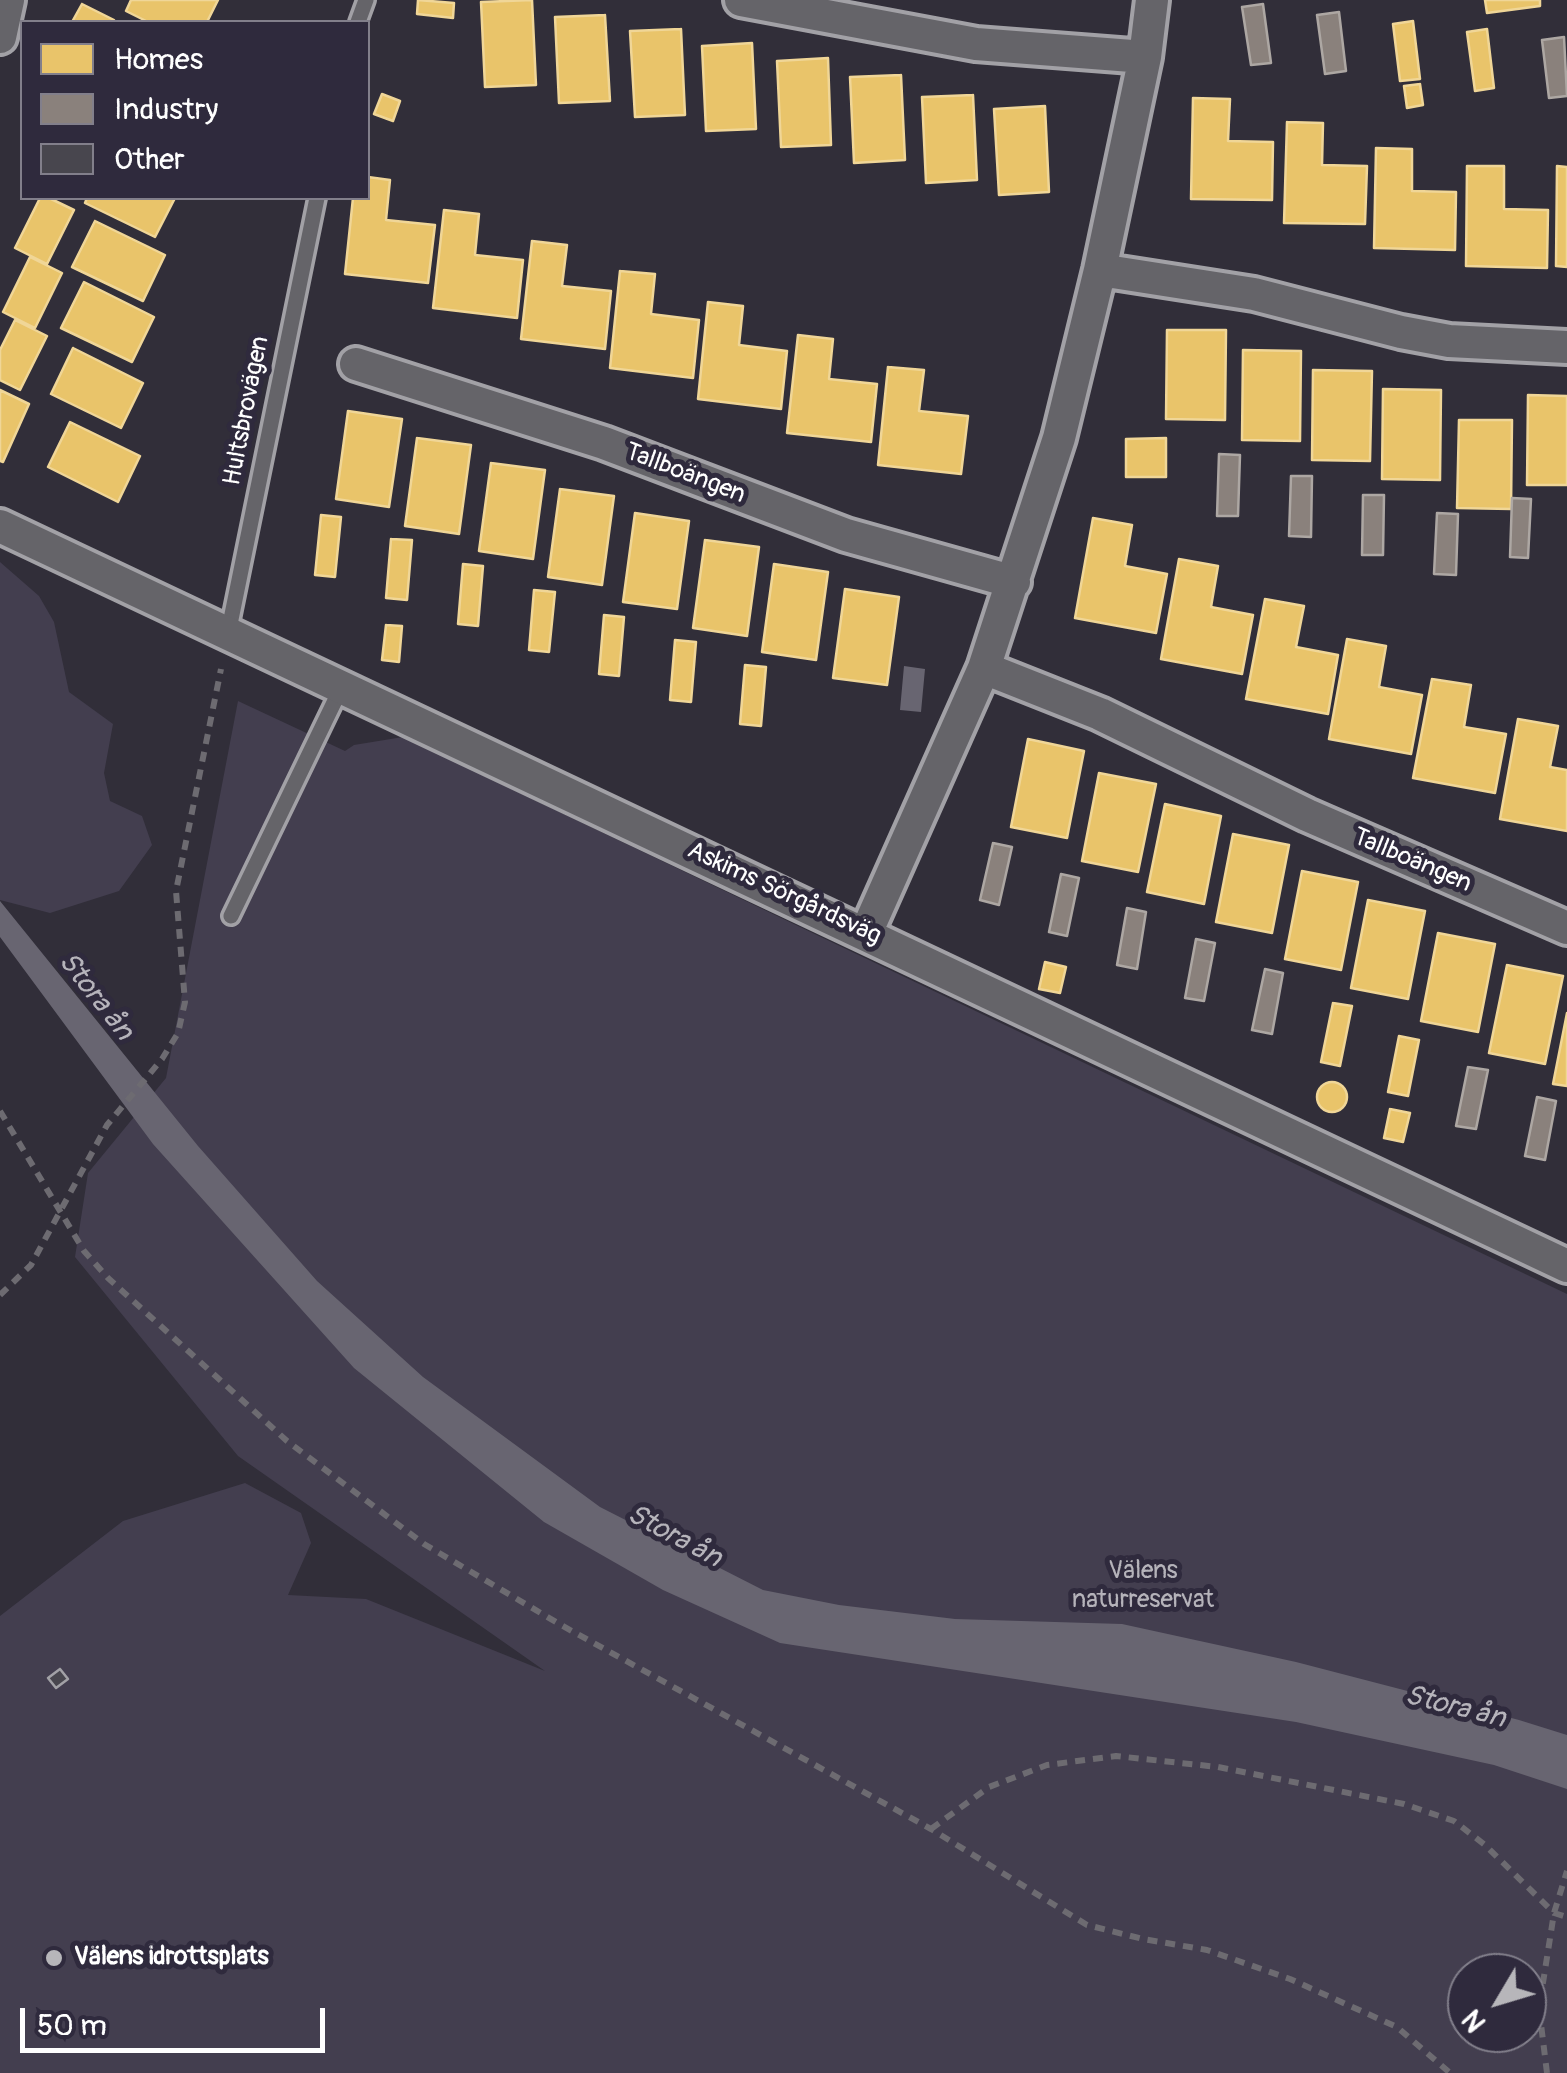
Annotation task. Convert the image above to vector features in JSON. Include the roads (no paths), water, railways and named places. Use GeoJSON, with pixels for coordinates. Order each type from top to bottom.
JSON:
{"type":"FeatureCollection","features":[{"type":"Feature","properties":{"kind":"street"},"geometry":{"type":"LineString","coordinates":[[0,36],[8,0]]}},
{"type":"Feature","properties":{"kind":"street"},"geometry":{"type":"LineString","coordinates":[[741,0],[976,44],[1145,57]]}},
{"type":"Feature","properties":{"kind":"street"},"geometry":{"type":"LineString","coordinates":[[866,933],[984,668],[1059,438],[1100,270],[1145,57],[1152,0]]}},
{"type":"Feature","properties":{"kind":"street"},"geometry":{"type":"LineString","coordinates":[[1100,270],[1259,294],[1401,332],[1450,340],[1567,347]]}},
{"type":"Feature","properties":{"kind":"street","name":"Tallboängen"},"geometry":{"type":"LineString","coordinates":[[356,364],[604,443],[846,535],[1014,582]]}},
{"type":"Feature","properties":{"kind":"street","name":"Askims Sörgårdsväg"},"geometry":{"type":"LineString","coordinates":[[0,526],[1567,1266]]}},
{"type":"Feature","properties":{"kind":"street","name":"Tallboängen"},"geometry":{"type":"LineString","coordinates":[[984,668],[1100,714],[1306,816],[1567,928]]}},
{"type":"Feature","properties":{"kind":"lane","name":"Hultsbrovägen"},"geometry":{"type":"LineString","coordinates":[[228,634],[316,200]]}},
{"type":"Feature","properties":{"kind":"lane"},"geometry":{"type":"LineString","coordinates":[[231,916],[342,686]]}},
{"type":"Feature","properties":{"kind":"water"},"geometry":{"type":"Polygon","coordinates":[[[904,666],[925,669],[921,712],[900,710],[904,666]]]}},
{"type":"Feature","properties":{"kind":"water","name":"Stora ån"},"geometry":{"type":"Polygon","coordinates":[[[0,901],[198,1146],[317,1281],[423,1377],[600,1507],[763,1590],[839,1605],[955,1619],[1122,1624],[1296,1662],[1519,1720],[1567,1735],[1567,1789],[1494,1765],[1296,1722],[780,1643],[663,1590],[544,1522],[354,1368],[153,1144],[0,937],[0,901]]]}},
{"type":"Feature","properties":{"kind":"place","name":"Välens idrottsplats"},"geometry":{"type":"Point","coordinates":[54,1958]}},
{"type":"Feature","properties":{"kind":"park label","name":"Välens naturreservat"},"geometry":{"type":"Point","coordinates":[1143,1586]}}]}
